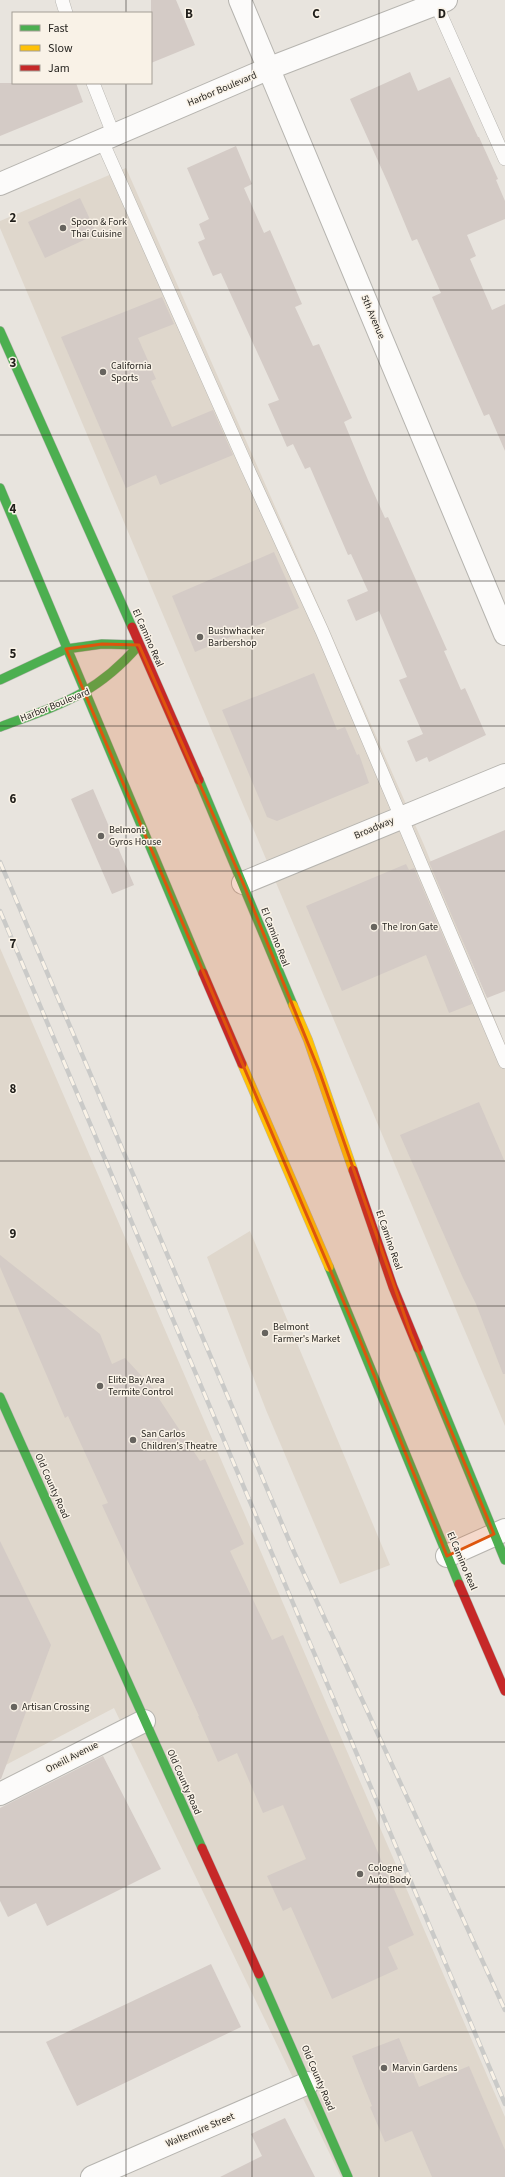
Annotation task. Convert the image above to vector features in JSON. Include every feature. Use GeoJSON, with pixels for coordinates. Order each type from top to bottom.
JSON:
{"type":"FeatureCollection","features":[{"type":"Feature","properties":{"kind":"main road","name":"El Camino Real"},"geometry":{"type":"LineString","coordinates":[[0,331],[243,882],[272,959],[320,1073],[411,1334],[500,1532],[505,1560]]}},
{"type":"Feature","properties":{"kind":"main road","name":"El Camino Real"},"geometry":{"type":"LineString","coordinates":[[0,488],[66,650],[359,1338],[447,1556],[505,1691]]}},
{"type":"Feature","properties":{"kind":"main road"},"geometry":{"type":"LineString","coordinates":[[0,680],[66,650],[102,644],[139,646]]}},
{"type":"Feature","properties":{"kind":"main road","name":"Harbor Boulevard"},"geometry":{"type":"LineString","coordinates":[[0,727],[85,694],[115,673],[139,646]]}},
{"type":"Feature","properties":{"kind":"main road","name":"Old County Road"},"geometry":{"type":"LineString","coordinates":[[0,1397],[308,2083],[348,2177]]}},
{"type":"Feature","properties":{"kind":"street","name":"5th Avenue"},"geometry":{"type":"LineString","coordinates":[[240,0],[270,68],[505,634]]}},
{"type":"Feature","properties":{"kind":"street","name":"Harbor Boulevard"},"geometry":{"type":"LineString","coordinates":[[0,184],[108,139],[270,68],[441,2]]}},
{"type":"Feature","properties":{"kind":"street","name":"Broadway"},"geometry":{"type":"LineString","coordinates":[[243,882],[505,775]]}},
{"type":"Feature","properties":{"kind":"street"},"geometry":{"type":"LineString","coordinates":[[447,1556],[500,1532]]}},
{"type":"Feature","properties":{"kind":"street","name":"Oneill Avenue"},"geometry":{"type":"LineString","coordinates":[[0,1794],[144,1720]]}},
{"type":"Feature","properties":{"kind":"street","name":"Waltermire Street"},"geometry":{"type":"LineString","coordinates":[[92,2177],[308,2083]]}},
{"type":"Feature","properties":{"kind":"lane"},"geometry":{"type":"LineString","coordinates":[[62,0],[66,12]]}},
{"type":"Feature","properties":{"kind":"lane"},"geometry":{"type":"LineString","coordinates":[[441,2],[505,159]]}},
{"type":"Feature","properties":{"kind":"lane"},"geometry":{"type":"LineString","coordinates":[[94,84],[108,139],[247,467],[322,630],[402,816],[463,967],[505,1062]]}},
{"type":"Feature","properties":{"kind":"highlighted area"},"geometry":{"type":"Polygon","coordinates":[[[102,644],[139,645],[243,883],[320,1073],[411,1334],[494,1534],[447,1556],[359,1338],[66,649],[102,644]]]}},
{"type":"Feature","properties":{"kind":"shaded area"},"geometry":{"type":"Polygon","coordinates":[[[126,168],[424,845],[505,1044],[505,1426],[0,228],[0,221],[126,168]]]}},
{"type":"Feature","properties":{"kind":"shaded area"},"geometry":{"type":"Polygon","coordinates":[[[0,948],[505,2117],[505,2177],[341,2177],[114,1708],[0,1768],[0,948]]]}},
{"type":"Feature","properties":{"kind":"shaded area","name":"Belmont Farmer's Market"},"geometry":{"type":"Polygon","coordinates":[[[250,1231],[390,1565],[340,1584],[266,1410],[207,1257],[250,1231]]]}},
{"type":"Feature","properties":{"kind":"building"},"geometry":{"type":"Polygon","coordinates":[[[151,0],[176,0],[195,45],[152,63],[151,0]]]}},
{"type":"Feature","properties":{"kind":"building"},"geometry":{"type":"Polygon","coordinates":[[[410,72],[418,91],[450,77],[498,179],[496,180],[505,201],[505,219],[467,235],[476,256],[470,259],[492,310],[505,304],[505,451],[489,414],[484,416],[432,297],[441,293],[417,239],[412,241],[388,183],[350,99],[410,72]]]}},
{"type":"Feature","properties":{"kind":"building"},"geometry":{"type":"Polygon","coordinates":[[[0,83],[76,84],[83,102],[0,136],[0,83]]]}},
{"type":"Feature","properties":{"kind":"building"},"geometry":{"type":"Polygon","coordinates":[[[236,146],[252,184],[244,188],[264,233],[270,230],[302,304],[295,307],[313,346],[319,344],[352,418],[344,422],[368,480],[385,518],[388,517],[447,650],[444,651],[461,690],[465,688],[486,735],[429,762],[427,757],[416,762],[407,741],[423,734],[399,680],[407,677],[379,611],[356,621],[347,600],[368,591],[351,554],[348,555],[310,467],[305,469],[293,444],[287,447],[268,404],[279,400],[221,273],[213,276],[198,242],[205,239],[199,224],[209,219],[187,168],[236,146]]]}},
{"type":"Feature","properties":{"kind":"building","name":"Spoon & Fork Thai Cuisine"},"geometry":{"type":"Polygon","coordinates":[[[80,198],[97,234],[45,258],[28,222],[80,198]]]}},
{"type":"Feature","properties":{"kind":"building"},"geometry":{"type":"Polygon","coordinates":[[[162,297],[174,324],[138,338],[156,379],[151,381],[172,427],[213,410],[233,455],[160,485],[156,475],[126,488],[61,337],[162,297]]]}},
{"type":"Feature","properties":{"kind":"building"},"geometry":{"type":"Polygon","coordinates":[[[274,552],[299,608],[195,652],[172,596],[274,552]]]}},
{"type":"Feature","properties":{"kind":"building"},"geometry":{"type":"Polygon","coordinates":[[[314,673],[337,730],[345,727],[357,755],[359,754],[369,783],[277,821],[267,817],[222,710],[314,673]]]}},
{"type":"Feature","properties":{"kind":"building"},"geometry":{"type":"Polygon","coordinates":[[[93,789],[134,885],[112,894],[71,799],[93,789]]]}},
{"type":"Feature","properties":{"kind":"building"},"geometry":{"type":"Polygon","coordinates":[[[505,830],[505,991],[487,998],[429,862],[505,830]]]}},
{"type":"Feature","properties":{"kind":"building","name":"The Iron Gate"},"geometry":{"type":"Polygon","coordinates":[[[406,864],[409,870],[414,868],[472,1004],[449,1013],[426,955],[342,991],[306,906],[406,864]]]}},
{"type":"Feature","properties":{"kind":"building"},"geometry":{"type":"Polygon","coordinates":[[[479,1102],[505,1162],[505,1374],[503,1374],[476,1304],[400,1135],[479,1102]]]}},
{"type":"Feature","properties":{"kind":"building"},"geometry":{"type":"Polygon","coordinates":[[[0,1255],[100,1334],[112,1364],[125,1358],[150,1385],[200,1461],[205,1459],[244,1544],[230,1551],[272,1640],[283,1635],[414,1935],[388,1947],[398,1969],[332,1999],[291,1907],[283,1911],[267,1876],[306,1859],[283,1805],[263,1813],[237,1753],[218,1762],[199,1716],[102,1505],[108,1503],[68,1416],[65,1418],[0,1267],[0,1255]]]}},
{"type":"Feature","properties":{"kind":"building","name":"Artisan Crossing"},"geometry":{"type":"Polygon","coordinates":[[[0,1541],[51,1645],[1,1779],[0,1779],[0,1541]]]}},
{"type":"Feature","properties":{"kind":"building"},"geometry":{"type":"Polygon","coordinates":[[[103,1756],[161,1869],[47,1926],[36,1903],[8,1917],[0,1901],[0,1808],[103,1756]]]}},
{"type":"Feature","properties":{"kind":"building"},"geometry":{"type":"Polygon","coordinates":[[[211,1964],[241,2027],[77,2106],[46,2042],[211,1964]]]}},
{"type":"Feature","properties":{"kind":"building"},"geometry":{"type":"Polygon","coordinates":[[[399,2038],[419,2087],[469,2066],[505,2150],[505,2177],[432,2177],[412,2131],[385,2142],[370,2107],[372,2106],[352,2056],[399,2038]]]}},
{"type":"Feature","properties":{"kind":"building"},"geometry":{"type":"Polygon","coordinates":[[[285,2118],[315,2177],[220,2177],[262,2156],[251,2134],[285,2118]]]}},
{"type":"Feature","properties":{"kind":"railway"},"geometry":{"type":"LineString","coordinates":[[0,862],[294,1552],[505,2010]]}},
{"type":"Feature","properties":{"kind":"railway"},"geometry":{"type":"LineString","coordinates":[[0,911],[505,2104]]}},
{"type":"Feature","properties":{"kind":"traffic: fast"},"geometry":{"type":"LineString","coordinates":[[0,331],[132,627]]}},
{"type":"Feature","properties":{"kind":"traffic: fast"},"geometry":{"type":"LineString","coordinates":[[0,488],[203,973]]}},
{"type":"Feature","properties":{"kind":"traffic: fast"},"geometry":{"type":"LineString","coordinates":[[0,680],[66,649],[102,644],[139,645]]}},
{"type":"Feature","properties":{"kind":"traffic: fast"},"geometry":{"type":"LineString","coordinates":[[0,727],[59,705],[92,687],[123,662],[139,645]]}},
{"type":"Feature","properties":{"kind":"traffic: fast"},"geometry":{"type":"LineString","coordinates":[[199,780],[293,1005]]}},
{"type":"Feature","properties":{"kind":"traffic: fast"},"geometry":{"type":"LineString","coordinates":[[329,1267],[459,1584]]}},
{"type":"Feature","properties":{"kind":"traffic: fast"},"geometry":{"type":"LineString","coordinates":[[418,1348],[505,1560]]}},
{"type":"Feature","properties":{"kind":"traffic: fast"},"geometry":{"type":"LineString","coordinates":[[0,1397],[202,1848]]}},
{"type":"Feature","properties":{"kind":"traffic: fast"},"geometry":{"type":"LineString","coordinates":[[259,1974],[348,2177]]}},
{"type":"Feature","properties":{"kind":"traffic: slow"},"geometry":{"type":"LineString","coordinates":[[293,1005],[308,1040],[353,1170]]}},
{"type":"Feature","properties":{"kind":"traffic: slow"},"geometry":{"type":"LineString","coordinates":[[242,1064],[329,1267]]}},
{"type":"Feature","properties":{"kind":"traffic: jam"},"geometry":{"type":"LineString","coordinates":[[132,627],[199,780]]}},
{"type":"Feature","properties":{"kind":"traffic: jam"},"geometry":{"type":"LineString","coordinates":[[203,973],[242,1064]]}},
{"type":"Feature","properties":{"kind":"traffic: jam"},"geometry":{"type":"LineString","coordinates":[[353,1170],[393,1287],[418,1348]]}},
{"type":"Feature","properties":{"kind":"traffic: jam"},"geometry":{"type":"LineString","coordinates":[[459,1584],[505,1691]]}},
{"type":"Feature","properties":{"kind":"traffic: jam"},"geometry":{"type":"LineString","coordinates":[[202,1848],[259,1974]]}},
{"type":"Feature","properties":{"kind":"place","name":"Spoon & Fork Thai Cuisine"},"geometry":{"type":"Point","coordinates":[63,228]}},
{"type":"Feature","properties":{"kind":"place","name":"California Sports"},"geometry":{"type":"Point","coordinates":[103,372]}},
{"type":"Feature","properties":{"kind":"place","name":"Bushwhacker Barbershop"},"geometry":{"type":"Point","coordinates":[200,637]}},
{"type":"Feature","properties":{"kind":"place","name":"Belmont Gyros House"},"geometry":{"type":"Point","coordinates":[101,836]}},
{"type":"Feature","properties":{"kind":"place","name":"The Iron Gate"},"geometry":{"type":"Point","coordinates":[374,927]}},
{"type":"Feature","properties":{"kind":"place","name":"Belmont Farmer's Market"},"geometry":{"type":"Point","coordinates":[265,1333]}},
{"type":"Feature","properties":{"kind":"place","name":"Elite Bay Area Termite Control"},"geometry":{"type":"Point","coordinates":[100,1386]}},
{"type":"Feature","properties":{"kind":"place","name":"San Carlos Children's Theatre"},"geometry":{"type":"Point","coordinates":[133,1440]}},
{"type":"Feature","properties":{"kind":"place","name":"Artisan Crossing"},"geometry":{"type":"Point","coordinates":[14,1707]}},
{"type":"Feature","properties":{"kind":"place","name":"Cologne Auto Body"},"geometry":{"type":"Point","coordinates":[360,1874]}},
{"type":"Feature","properties":{"kind":"place","name":"Marvin Gardens"},"geometry":{"type":"Point","coordinates":[384,2068]}}]}
